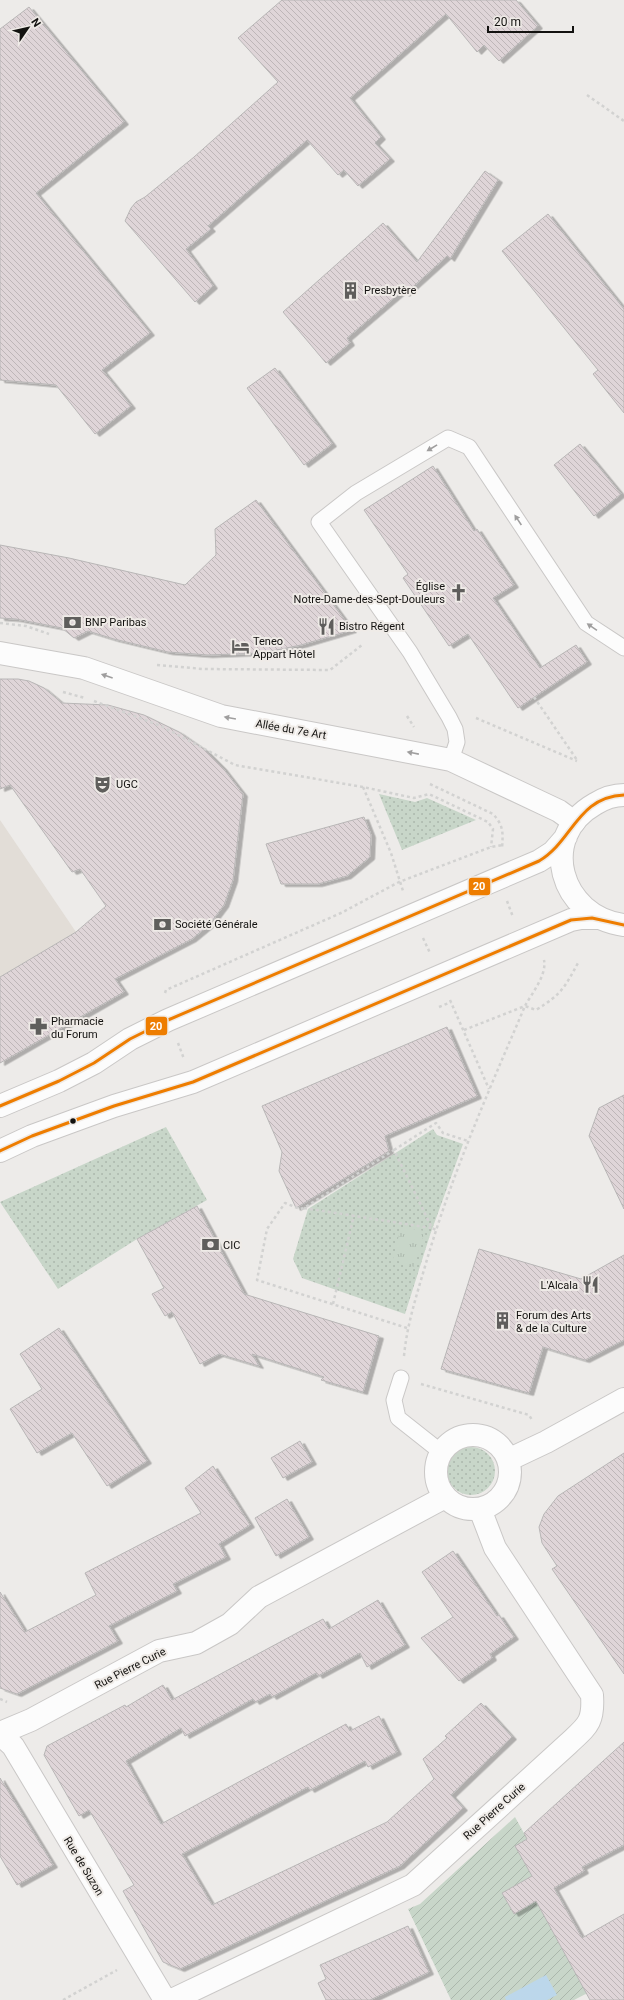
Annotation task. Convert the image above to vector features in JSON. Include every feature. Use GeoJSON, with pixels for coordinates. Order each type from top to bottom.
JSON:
{"type":"FeatureCollection","features":[{"type":"Feature","properties":{"kind":"street","name":"Allée du 7e Art"},"geometry":{"type":"LineString","coordinates":[[0,654],[84,668],[221,716],[451,760],[559,811],[570,830]]}},
{"type":"Feature","properties":{"kind":"street"},"geometry":{"type":"LineString","coordinates":[[0,1106],[59,1081],[94,1063],[130,1039],[168,1020],[539,861],[553,852],[587,809],[603,800],[624,795]]}},
{"type":"Feature","properties":{"kind":"street"},"geometry":{"type":"LineString","coordinates":[[570,830],[562,851],[564,879],[571,893],[581,907],[596,918],[611,924],[624,925]]}},
{"type":"Feature","properties":{"kind":"street"},"geometry":{"type":"LineString","coordinates":[[0,1150],[32,1136],[114,1106],[193,1082],[441,978],[571,920],[596,918]]}},
{"type":"Feature","properties":{"kind":"street"},"geometry":{"type":"LineString","coordinates":[[508,1460],[546,1442],[624,1399]]}},
{"type":"Feature","properties":{"kind":"street"},"geometry":{"type":"LineString","coordinates":[[471,1435],[483,1436],[494,1441],[502,1449],[508,1460],[510,1472],[508,1485],[502,1496],[492,1504],[480,1509],[467,1509],[455,1505],[445,1497],[439,1487],[436,1475],[437,1463],[442,1452],[449,1444],[459,1437],[471,1435]]}},
{"type":"Feature","properties":{"kind":"street","name":"Rue Pierre Curie"},"geometry":{"type":"LineString","coordinates":[[0,1734],[31,1720],[159,1651],[196,1643],[230,1624],[259,1597],[445,1497]]}},
{"type":"Feature","properties":{"kind":"street","name":"Rue Pierre Curie"},"geometry":{"type":"LineString","coordinates":[[172,2000],[414,1885],[584,1729],[592,1718],[592,1695],[586,1683],[495,1548],[480,1509]]}},
{"type":"Feature","properties":{"kind":"street","name":"Rue de Suzon"},"geometry":{"type":"LineString","coordinates":[[0,1734],[13,1746],[164,2000]]}},
{"type":"Feature","properties":{"kind":"lane"},"geometry":{"type":"LineString","coordinates":[[451,760],[457,742],[455,729],[449,717],[410,652],[319,522],[356,493],[448,438],[469,447],[586,623],[624,648]]}},
{"type":"Feature","properties":{"kind":"lane"},"geometry":{"type":"LineString","coordinates":[[401,1378],[394,1400],[398,1418],[442,1452]]}},
{"type":"Feature","properties":{"kind":"path"},"geometry":{"type":"LineString","coordinates":[[587,95],[624,121]]}},
{"type":"Feature","properties":{"kind":"path"},"geometry":{"type":"LineString","coordinates":[[0,623],[26,626],[53,635]]}},
{"type":"Feature","properties":{"kind":"path"},"geometry":{"type":"LineString","coordinates":[[150,663],[204,669],[330,670],[362,645]]}},
{"type":"Feature","properties":{"kind":"path"},"geometry":{"type":"LineString","coordinates":[[58,691],[86,698]]}},
{"type":"Feature","properties":{"kind":"path"},"geometry":{"type":"LineString","coordinates":[[407,716],[417,732],[459,711],[577,761],[534,697]]}},
{"type":"Feature","properties":{"kind":"path"},"geometry":{"type":"LineString","coordinates":[[92,700],[161,726],[235,764],[363,787],[414,798],[429,794],[488,822],[493,829],[491,846]]}},
{"type":"Feature","properties":{"kind":"path"},"geometry":{"type":"LineString","coordinates":[[425,781],[493,814],[501,822],[503,832],[502,878],[504,892],[513,916],[528,939],[541,953],[546,966],[525,1006],[468,1141],[436,1230],[407,1328],[401,1378],[529,1416],[546,1442]]}},
{"type":"Feature","properties":{"kind":"path"},"geometry":{"type":"LineString","coordinates":[[363,787],[391,853],[399,882]]}},
{"type":"Feature","properties":{"kind":"path"},"geometry":{"type":"LineString","coordinates":[[193,1082],[160,1003],[166,990],[341,913],[399,882],[491,846],[508,846]]}},
{"type":"Feature","properties":{"kind":"path"},"geometry":{"type":"LineString","coordinates":[[464,1030],[525,1006],[536,1010],[551,1001],[565,988],[579,961]]}},
{"type":"Feature","properties":{"kind":"path"},"geometry":{"type":"LineString","coordinates":[[304,1208],[436,1123],[442,1133],[468,1141]]}},
{"type":"Feature","properties":{"kind":"path"},"geometry":{"type":"LineString","coordinates":[[394,1150],[432,1228]]}},
{"type":"Feature","properties":{"kind":"path"},"geometry":{"type":"LineString","coordinates":[[407,1328],[257,1280],[267,1229],[285,1202],[300,1209],[304,1208],[354,1215],[432,1228],[436,1230]]}},
{"type":"Feature","properties":{"kind":"path"},"geometry":{"type":"LineString","coordinates":[[333,1304],[354,1215]]}},
{"type":"Feature","properties":{"kind":"path"},"geometry":{"type":"LineString","coordinates":[[63,2000],[121,1968]]}},
{"type":"Feature","properties":{"kind":"shaded area"},"geometry":{"type":"Polygon","coordinates":[[[0,820],[76,932],[124,992],[0,1063],[0,820]]]}},
{"type":"Feature","properties":{"kind":"green space"},"geometry":{"type":"Polygon","coordinates":[[[379,794],[415,802],[427,798],[476,820],[402,850],[379,794]]]}},
{"type":"Feature","properties":{"kind":"green space"},"geometry":{"type":"Polygon","coordinates":[[[166,1127],[207,1200],[137,1239],[58,1289],[0,1202],[166,1127]]]}},
{"type":"Feature","properties":{"kind":"green space"},"geometry":{"type":"Polygon","coordinates":[[[433,1129],[437,1135],[463,1144],[430,1235],[405,1314],[302,1278],[293,1259],[308,1209],[433,1129]]]}},
{"type":"Feature","properties":{"kind":"green space"},"geometry":{"type":"Polygon","coordinates":[[[401,1227],[425,1231],[414,1267],[393,1259],[401,1227]]]}},
{"type":"Feature","properties":{"kind":"green space"},"geometry":{"type":"Polygon","coordinates":[[[471,1447],[480,1449],[488,1454],[493,1462],[495,1471],[493,1480],[488,1488],[480,1493],[471,1495],[462,1493],[454,1488],[449,1480],[447,1471],[449,1462],[454,1454],[462,1449],[471,1447]]]}},
{"type":"Feature","properties":{"kind":"green space"},"geometry":{"type":"Polygon","coordinates":[[[515,1817],[607,1983],[574,2000],[451,2000],[408,1909],[420,1904],[515,1817]]]}},
{"type":"Feature","properties":{"kind":"water"},"geometry":{"type":"Polygon","coordinates":[[[546,1975],[557,1995],[547,2000],[506,2000],[505,1997],[546,1975]]]}},
{"type":"Feature","properties":{"kind":"building"},"geometry":{"type":"Polygon","coordinates":[[[282,0],[516,0],[538,26],[499,61],[484,45],[477,52],[446,14],[350,98],[381,137],[375,143],[390,159],[358,186],[344,170],[338,175],[307,140],[208,226],[211,229],[186,249],[213,286],[195,302],[125,221],[131,208],[136,202],[145,197],[194,157],[278,82],[238,38],[282,0]]]}},
{"type":"Feature","properties":{"kind":"building"},"geometry":{"type":"Polygon","coordinates":[[[29,7],[124,122],[36,193],[150,333],[102,370],[131,406],[95,434],[56,385],[0,380],[0,29],[29,7]]]}},
{"type":"Feature","properties":{"kind":"building","name":"Presbytère"},"geometry":{"type":"Polygon","coordinates":[[[485,171],[498,180],[450,259],[447,256],[405,294],[402,291],[347,338],[350,343],[326,363],[283,312],[383,223],[417,262],[485,171]]]}},
{"type":"Feature","properties":{"kind":"building"},"geometry":{"type":"Polygon","coordinates":[[[548,214],[624,309],[624,413],[593,374],[598,370],[502,251],[548,214]]]}},
{"type":"Feature","properties":{"kind":"building"},"geometry":{"type":"Polygon","coordinates":[[[275,368],[332,444],[304,465],[247,388],[275,368]]]}},
{"type":"Feature","properties":{"kind":"building"},"geometry":{"type":"Polygon","coordinates":[[[580,444],[621,494],[594,516],[554,465],[580,444]]]}},
{"type":"Feature","properties":{"kind":"building","name":"Église Notre-Dame-des-Sept-Douleurs"},"geometry":{"type":"Polygon","coordinates":[[[433,466],[474,531],[477,529],[514,585],[493,598],[540,668],[576,645],[587,662],[518,708],[468,634],[449,646],[403,578],[408,574],[364,510],[433,466]]]}},
{"type":"Feature","properties":{"kind":"building"},"geometry":{"type":"Polygon","coordinates":[[[256,500],[352,630],[301,645],[262,653],[208,655],[168,652],[88,631],[74,638],[62,628],[16,619],[0,618],[0,545],[69,558],[185,585],[216,555],[215,529],[256,500]]]}},
{"type":"Feature","properties":{"kind":"building"},"geometry":{"type":"Polygon","coordinates":[[[0,679],[18,679],[29,681],[44,688],[62,703],[108,705],[144,715],[179,732],[205,750],[222,767],[243,794],[233,880],[224,905],[209,925],[192,939],[115,979],[124,992],[0,1063],[0,977],[76,932],[106,906],[80,869],[72,872],[10,785],[0,789],[0,679]]]}},
{"type":"Feature","properties":{"kind":"building"},"geometry":{"type":"Polygon","coordinates":[[[364,817],[371,835],[370,857],[347,876],[318,884],[281,884],[266,844],[364,817]]]}},
{"type":"Feature","properties":{"kind":"building"},"geometry":{"type":"Polygon","coordinates":[[[447,1027],[477,1096],[385,1136],[389,1151],[296,1208],[279,1171],[282,1152],[262,1106],[447,1027]]]}},
{"type":"Feature","properties":{"kind":"building"},"geometry":{"type":"Polygon","coordinates":[[[624,1095],[624,1209],[589,1136],[599,1108],[624,1095]]]}},
{"type":"Feature","properties":{"kind":"building"},"geometry":{"type":"Polygon","coordinates":[[[197,1206],[244,1294],[379,1336],[363,1392],[321,1380],[324,1377],[252,1354],[259,1366],[219,1354],[200,1364],[172,1312],[165,1316],[152,1294],[164,1288],[137,1239],[197,1206]]]}},
{"type":"Feature","properties":{"kind":"building","name":"Forum des Arts & de la Culture"},"geometry":{"type":"Polygon","coordinates":[[[479,1249],[581,1279],[624,1255],[624,1340],[585,1360],[543,1347],[529,1393],[441,1369],[479,1249]]]}},
{"type":"Feature","properties":{"kind":"building"},"geometry":{"type":"Polygon","coordinates":[[[59,1328],[147,1461],[107,1486],[72,1433],[37,1453],[10,1409],[42,1389],[20,1354],[59,1328]]]}},
{"type":"Feature","properties":{"kind":"building"},"geometry":{"type":"Polygon","coordinates":[[[300,1441],[312,1462],[283,1478],[271,1458],[300,1441]]]}},
{"type":"Feature","properties":{"kind":"building"},"geometry":{"type":"Polygon","coordinates":[[[624,1453],[624,1674],[552,1569],[557,1566],[542,1543],[539,1527],[544,1514],[558,1496],[624,1453]]]}},
{"type":"Feature","properties":{"kind":"building"},"geometry":{"type":"Polygon","coordinates":[[[213,1466],[250,1525],[219,1544],[226,1557],[173,1584],[177,1591],[109,1626],[118,1641],[17,1694],[0,1688],[0,1592],[25,1632],[96,1595],[85,1573],[201,1513],[185,1488],[213,1466]]]}},
{"type":"Feature","properties":{"kind":"building"},"geometry":{"type":"Polygon","coordinates":[[[287,1499],[309,1537],[276,1556],[255,1518],[287,1499]]]}},
{"type":"Feature","properties":{"kind":"building"},"geometry":{"type":"Polygon","coordinates":[[[453,1551],[497,1616],[499,1615],[514,1637],[490,1654],[492,1658],[459,1681],[421,1638],[453,1617],[422,1572],[453,1551]]]}},
{"type":"Feature","properties":{"kind":"building"},"geometry":{"type":"Polygon","coordinates":[[[378,1600],[405,1645],[367,1667],[360,1653],[318,1676],[316,1673],[272,1697],[270,1694],[255,1702],[253,1699],[185,1736],[181,1728],[126,1761],[161,1824],[346,1724],[350,1731],[379,1716],[397,1752],[368,1767],[365,1761],[310,1790],[308,1787],[182,1854],[212,1905],[387,1822],[434,1779],[423,1759],[447,1738],[445,1736],[481,1703],[512,1737],[451,1795],[463,1808],[400,1866],[180,1969],[163,1962],[123,1891],[134,1885],[89,1810],[79,1816],[44,1755],[47,1746],[125,1705],[126,1707],[163,1685],[172,1700],[323,1619],[329,1629],[378,1600]]]}},
{"type":"Feature","properties":{"kind":"building"},"geometry":{"type":"Polygon","coordinates":[[[624,1742],[624,1845],[582,1867],[584,1871],[554,1888],[582,1938],[624,1914],[624,2000],[590,2000],[536,1901],[514,1914],[502,1893],[532,1876],[515,1846],[527,1839],[524,1833],[624,1742]]]}},
{"type":"Feature","properties":{"kind":"building"},"geometry":{"type":"Polygon","coordinates":[[[0,1778],[53,1865],[17,1885],[0,1856],[0,1778]]]}},
{"type":"Feature","properties":{"kind":"building"},"geometry":{"type":"Polygon","coordinates":[[[408,1926],[429,1972],[370,2000],[326,2000],[318,1983],[326,1979],[320,1965],[408,1926]]]}},
{"type":"Feature","properties":{"kind":"transit line","name":"20"},"geometry":{"type":"LineString","coordinates":[[0,1106],[59,1081],[94,1063],[130,1039],[168,1020],[539,861],[560,843],[585,811],[596,803],[608,798],[624,795]]}},
{"type":"Feature","properties":{"kind":"transit line","name":"20"},"geometry":{"type":"LineString","coordinates":[[0,1151],[32,1136],[114,1106],[193,1082],[571,920],[592,918],[624,925]]}},
{"type":"Feature","properties":{"kind":"place","name":"Presbytère"},"geometry":{"type":"Point","coordinates":[351,290]}},
{"type":"Feature","properties":{"kind":"place","name":"Église Notre-Dame-des-Sept-Douleurs"},"geometry":{"type":"Point","coordinates":[458,592]}},
{"type":"Feature","properties":{"kind":"place","name":"BNP Paribas"},"geometry":{"type":"Point","coordinates":[72,622]}},
{"type":"Feature","properties":{"kind":"place","name":"Bistro Régent"},"geometry":{"type":"Point","coordinates":[326,626]}},
{"type":"Feature","properties":{"kind":"place","name":"Teneo Appart Hôtel"},"geometry":{"type":"Point","coordinates":[240,647]}},
{"type":"Feature","properties":{"kind":"place","name":"UGC"},"geometry":{"type":"Point","coordinates":[103,784]}},
{"type":"Feature","properties":{"kind":"place","name":"Société Générale"},"geometry":{"type":"Point","coordinates":[162,924]}},
{"type":"Feature","properties":{"kind":"place","name":"Pharmacie du Forum"},"geometry":{"type":"Point","coordinates":[38,1027]}},
{"type":"Feature","properties":{"kind":"place","name":"CIC"},"geometry":{"type":"Point","coordinates":[210,1245]}},
{"type":"Feature","properties":{"kind":"place","name":"L'Alcala"},"geometry":{"type":"Point","coordinates":[591,1285]}},
{"type":"Feature","properties":{"kind":"place","name":"Forum des Arts & de la Culture"},"geometry":{"type":"Point","coordinates":[503,1321]}}]}
